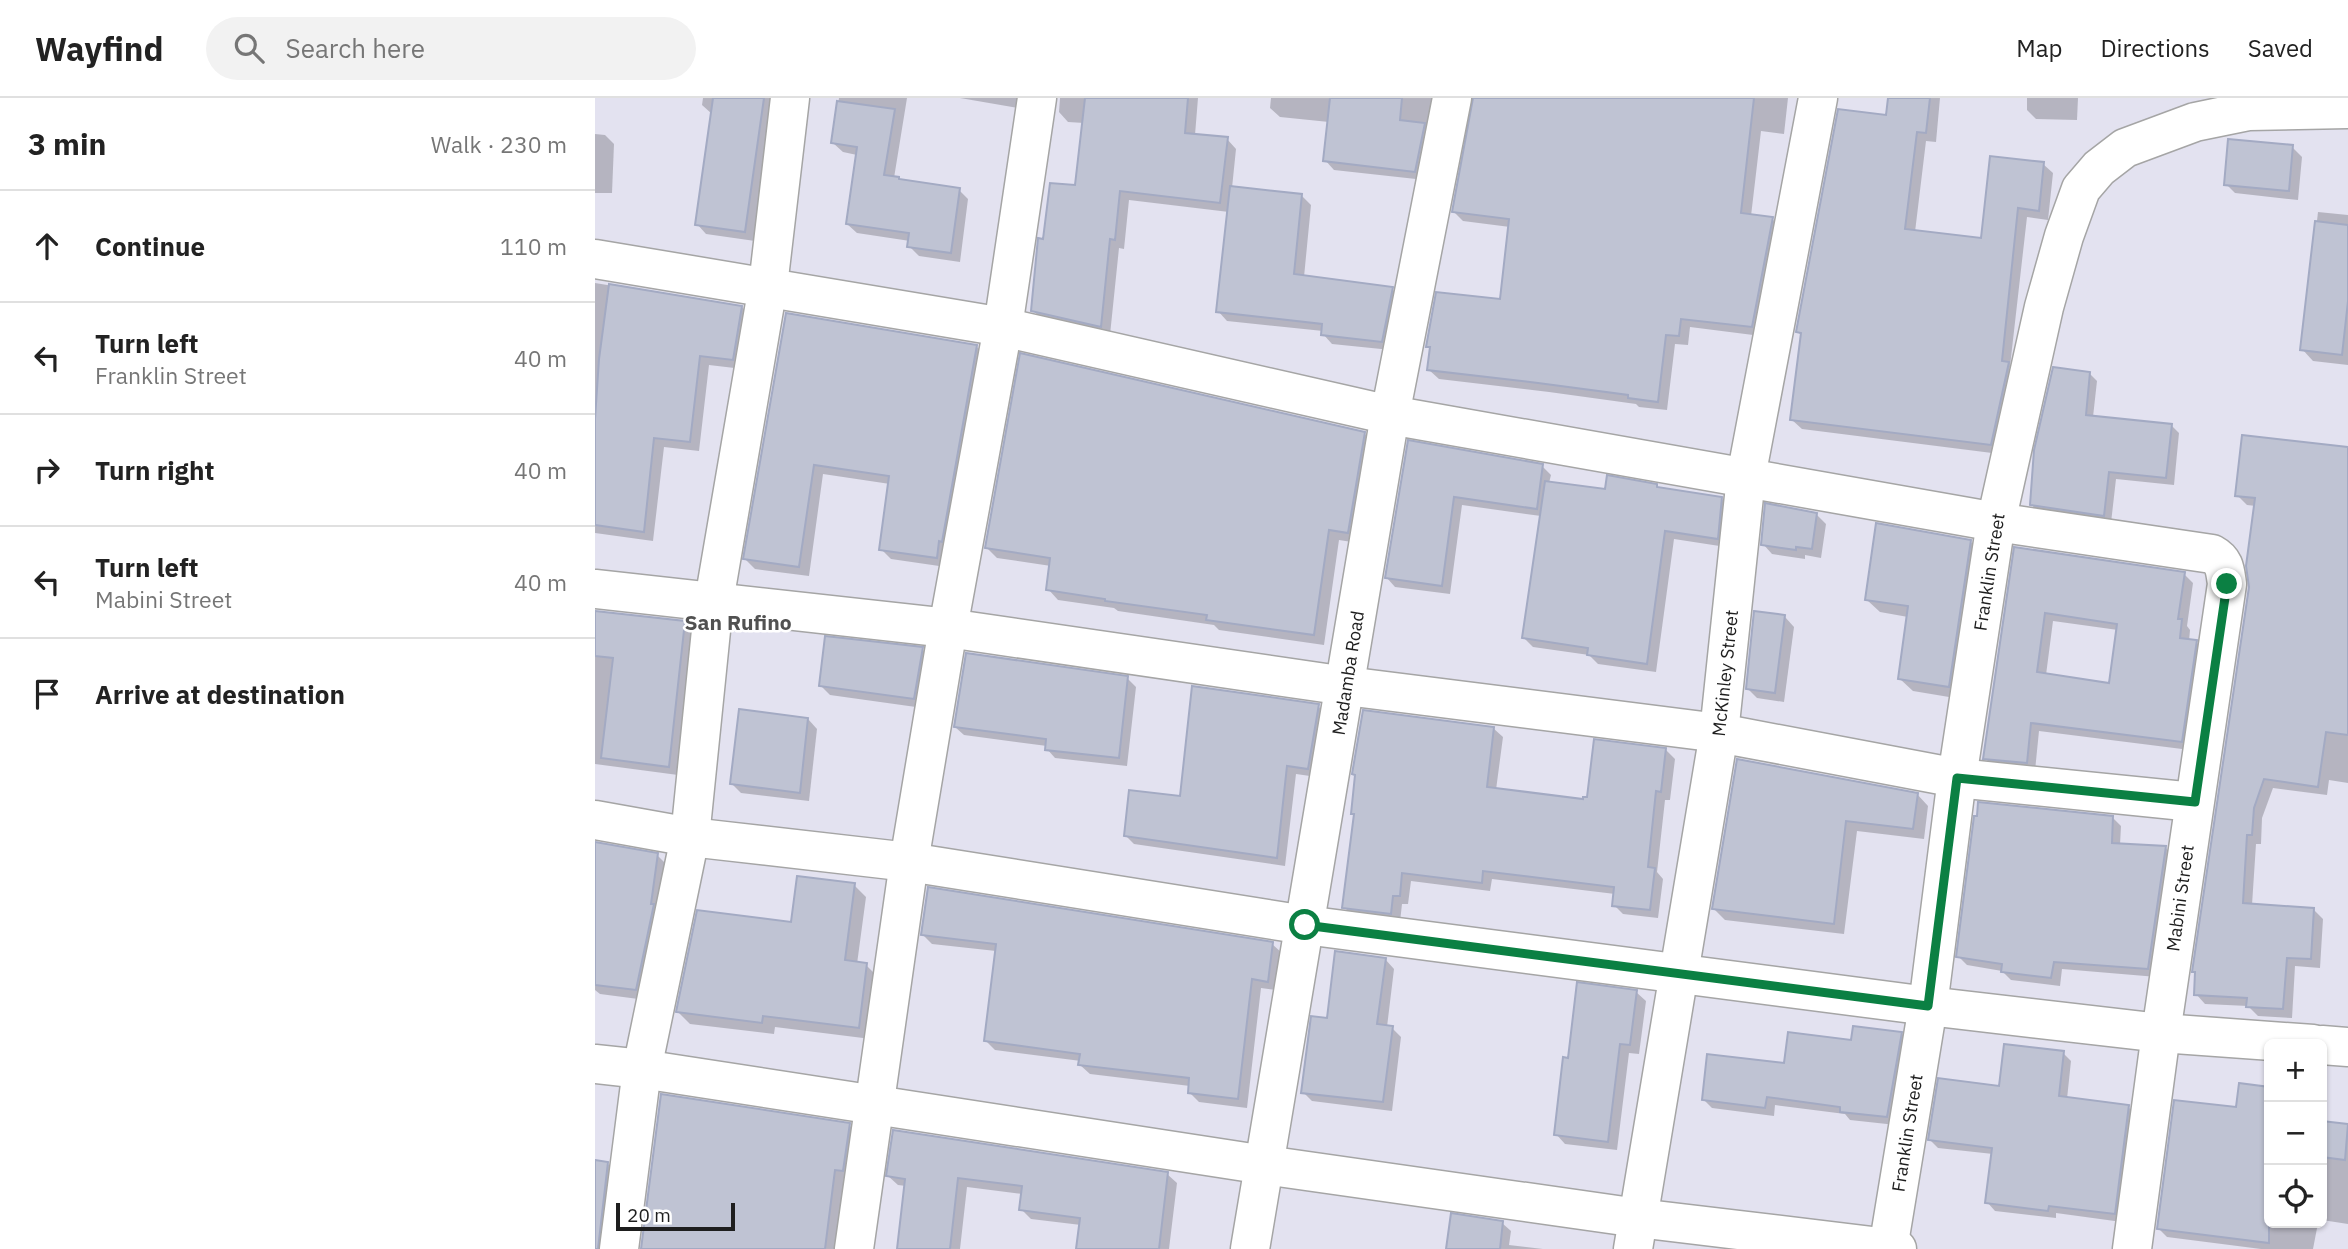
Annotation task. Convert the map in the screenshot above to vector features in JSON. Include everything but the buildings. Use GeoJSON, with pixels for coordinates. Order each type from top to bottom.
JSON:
{"type":"FeatureCollection","features":[{"type":"Feature","properties":{"kind":"street"},"geometry":{"type":"LineString","coordinates":[[619,1249],[642,1069],[689,837],[714,601],[768,286],[790,98]]}},
{"type":"Feature","properties":{"kind":"street"},"geometry":{"type":"LineString","coordinates":[[854,1249],[909,862],[1003,327],[1037,98]]}},
{"type":"Feature","properties":{"kind":"street","name":"Madamba Road"},"geometry":{"type":"LineString","coordinates":[[1250,1249],[1390,415],[1452,98]]}},
{"type":"Feature","properties":{"kind":"street","name":"McKinley Street"},"geometry":{"type":"LineString","coordinates":[[1635,1233],[1719,733],[1746,477],[1818,98]]}},
{"type":"Feature","properties":{"kind":"street","name":"Franklin Street"},"geometry":{"type":"LineString","coordinates":[[1891,1249],[1996,522],[2044,307],[2064,236],[2081,189],[2099,168],[2125,148],[2195,122],[2249,111],[2348,109]]}},
{"type":"Feature","properties":{"kind":"street"},"geometry":{"type":"LineString","coordinates":[[595,259],[1003,327],[1390,415],[1996,522]]}},
{"type":"Feature","properties":{"kind":"street","name":"Mabini Street"},"geometry":{"type":"LineString","coordinates":[[1996,522],[2212,554],[2220,559],[2225,567],[2227,584],[2132,1249]]}},
{"type":"Feature","properties":{"kind":"street"},"geometry":{"type":"LineString","coordinates":[[595,589],[948,628],[1346,686],[1719,733],[1957,778],[2195,802]]}},
{"type":"Feature","properties":{"kind":"street"},"geometry":{"type":"LineString","coordinates":[[595,820],[689,837],[909,862],[1305,925],[1928,1006],[2161,1033],[2264,1040]]}},
{"type":"Feature","properties":{"kind":"street"},"geometry":{"type":"LineString","coordinates":[[2327,1045],[2348,1047]]}},
{"type":"Feature","properties":{"kind":"street"},"geometry":{"type":"LineString","coordinates":[[595,1064],[1265,1165],[1635,1233],[1891,1249]]}},
{"type":"Feature","properties":{"kind":"district","name":"San Rufino"},"geometry":{"type":"Point","coordinates":[738,622]}},
{"type":"Feature","properties":{"kind":"route"},"geometry":{"type":"LineString","coordinates":[[1305,925],[1928,1006],[1957,778],[2195,802],[2227,584]]}}]}
